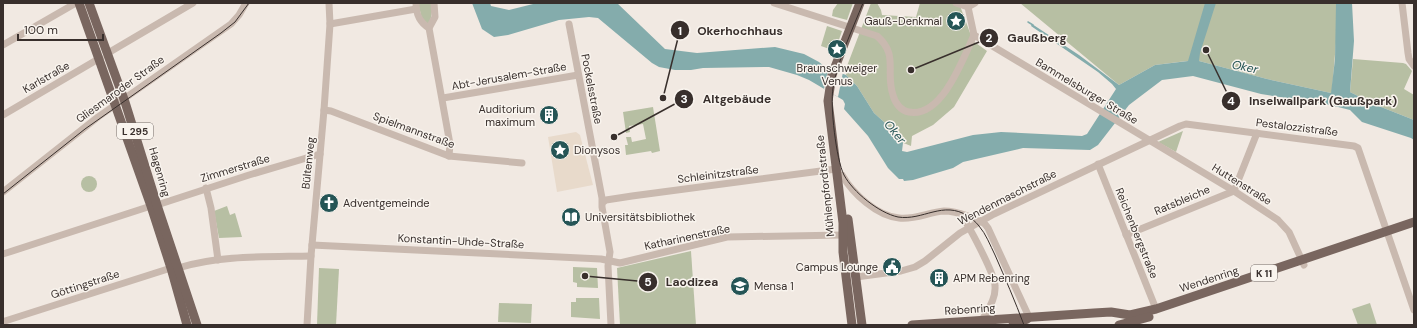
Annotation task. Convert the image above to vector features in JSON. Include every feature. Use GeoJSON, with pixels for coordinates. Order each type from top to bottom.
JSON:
{"type":"FeatureCollection","features":[{"type":"Feature","properties":{"kind":"main road","name":"Hagenring"},"geometry":{"type":"LineString","coordinates":[[80,3],[124,99],[154,205],[174,268],[197,325]]}},
{"type":"Feature","properties":{"kind":"main road","name":"Hagenring"},"geometry":{"type":"LineString","coordinates":[[89,3],[104,56],[115,104],[154,205]]}},
{"type":"Feature","properties":{"kind":"main road"},"geometry":{"type":"LineString","coordinates":[[852,28],[860,3]]}},
{"type":"Feature","properties":{"kind":"main road"},"geometry":{"type":"LineString","coordinates":[[852,28],[864,3]]}},
{"type":"Feature","properties":{"kind":"main road","name":"Mühlenpfordtstraße"},"geometry":{"type":"LineString","coordinates":[[852,28],[836,69],[828,114],[856,277],[862,325]]}},
{"type":"Feature","properties":{"kind":"main road","name":"Mühlenpfordtstraße"},"geometry":{"type":"LineString","coordinates":[[839,172],[843,223],[842,252],[852,325]]}},
{"type":"Feature","properties":{"kind":"main road","name":"Wendenring"},"geometry":{"type":"LineString","coordinates":[[1030,322],[1040,316],[1103,312],[1124,322],[1158,315],[1388,234],[1414,222]]}},
{"type":"Feature","properties":{"kind":"main road","name":"Wendenring"},"geometry":{"type":"LineString","coordinates":[[1388,234],[1414,228]]}},
{"type":"Feature","properties":{"kind":"main road","name":"Wendenring"},"geometry":{"type":"LineString","coordinates":[[1124,322],[1136,314],[1304,263]]}},
{"type":"Feature","properties":{"kind":"main road","name":"Hagenring"},"geometry":{"type":"LineString","coordinates":[[174,268],[186,325]]}},
{"type":"Feature","properties":{"kind":"main road","name":"Rebenring"},"geometry":{"type":"LineString","coordinates":[[912,325],[982,320],[1013,323],[1030,322]]}},
{"type":"Feature","properties":{"kind":"street"},"geometry":{"type":"LineString","coordinates":[[3,45],[76,3]]}},
{"type":"Feature","properties":{"kind":"street","name":"Karlstraße"},"geometry":{"type":"LineString","coordinates":[[3,115],[193,3]]}},
{"type":"Feature","properties":{"kind":"street","name":"Gliesmaroder Straße"},"geometry":{"type":"LineString","coordinates":[[3,192],[115,104],[230,24],[239,15],[246,3]]}},
{"type":"Feature","properties":{"kind":"street","name":"Bültenweg"},"geometry":{"type":"LineString","coordinates":[[307,325],[311,256],[330,24],[329,3]]}},
{"type":"Feature","properties":{"kind":"street"},"geometry":{"type":"LineString","coordinates":[[429,28],[435,17],[434,3]]}},
{"type":"Feature","properties":{"kind":"street"},"geometry":{"type":"LineString","coordinates":[[774,3],[877,36],[887,46],[890,58],[890,81],[893,96],[898,106],[905,111],[913,113],[922,111],[932,105],[946,90],[956,75],[974,35],[968,8]]}},
{"type":"Feature","properties":{"kind":"street"},"geometry":{"type":"LineString","coordinates":[[956,3],[968,8]]}},
{"type":"Feature","properties":{"kind":"street"},"geometry":{"type":"LineString","coordinates":[[968,8],[975,3]]}},
{"type":"Feature","properties":{"kind":"street"},"geometry":{"type":"LineString","coordinates":[[1402,3],[1409,59],[1414,66]]}},
{"type":"Feature","properties":{"kind":"street"},"geometry":{"type":"LineString","coordinates":[[330,24],[416,6],[420,20],[429,28],[450,144],[449,156]]}},
{"type":"Feature","properties":{"kind":"street","name":"Pockelsstraße"},"geometry":{"type":"LineString","coordinates":[[569,24],[603,202],[602,207],[610,252],[611,325]]}},
{"type":"Feature","properties":{"kind":"street","name":"Bammelsburger Straße"},"geometry":{"type":"LineString","coordinates":[[974,35],[1148,140]]}},
{"type":"Feature","properties":{"kind":"street"},"geometry":{"type":"LineString","coordinates":[[1407,46],[1414,42]]}},
{"type":"Feature","properties":{"kind":"street","name":"Abt-Jerusalem-Straße"},"geometry":{"type":"LineString","coordinates":[[442,98],[578,75]]}},
{"type":"Feature","properties":{"kind":"street","name":"Spielmannstraße"},"geometry":{"type":"LineString","coordinates":[[324,110],[331,111],[449,156],[522,163]]}},
{"type":"Feature","properties":{"kind":"street","name":"Pestalozzistraße"},"geometry":{"type":"LineString","coordinates":[[1148,140],[1186,124],[1354,146],[1358,148],[1388,234]]}},
{"type":"Feature","properties":{"kind":"street"},"geometry":{"type":"LineString","coordinates":[[1234,191],[1257,133]]}},
{"type":"Feature","properties":{"kind":"street","name":"Wendenmaschstraße"},"geometry":{"type":"LineString","coordinates":[[856,277],[901,271],[915,267],[969,227],[1148,140]]}},
{"type":"Feature","properties":{"kind":"street","name":"Huttenstraße"},"geometry":{"type":"LineString","coordinates":[[1148,140],[1234,191],[1278,220],[1289,232],[1304,263]]}},
{"type":"Feature","properties":{"kind":"street","name":"Zimmerstraße"},"geometry":{"type":"LineString","coordinates":[[3,254],[206,188],[320,154]]}},
{"type":"Feature","properties":{"kind":"street","name":"Reichenbergstraße"},"geometry":{"type":"LineString","coordinates":[[1098,164],[1156,309]]}},
{"type":"Feature","properties":{"kind":"street"},"geometry":{"type":"LineString","coordinates":[[839,172],[860,197],[882,213],[891,216],[912,218],[945,211],[984,222],[1030,322]]}},
{"type":"Feature","properties":{"kind":"street","name":"Schleinitzstraße"},"geometry":{"type":"LineString","coordinates":[[603,202],[606,200],[632,196],[839,172]]}},
{"type":"Feature","properties":{"kind":"street"},"geometry":{"type":"LineString","coordinates":[[206,188],[211,209],[218,260]]}},
{"type":"Feature","properties":{"kind":"street","name":"Ratsbleiche"},"geometry":{"type":"LineString","coordinates":[[1126,235],[1234,191]]}},
{"type":"Feature","properties":{"kind":"street"},"geometry":{"type":"LineString","coordinates":[[960,214],[969,227],[995,285],[993,300],[982,320]]}},
{"type":"Feature","properties":{"kind":"street"},"geometry":{"type":"LineString","coordinates":[[1388,234],[1414,310]]}},
{"type":"Feature","properties":{"kind":"street","name":"Katharinenstraße"},"geometry":{"type":"LineString","coordinates":[[609,261],[620,263],[727,237],[843,235]]}},
{"type":"Feature","properties":{"kind":"street","name":"Konstantin-Uhde-Straße"},"geometry":{"type":"LineString","coordinates":[[312,245],[601,259],[609,261]]}},
{"type":"Feature","properties":{"kind":"street","name":"Göttingstraße"},"geometry":{"type":"LineString","coordinates":[[5,320],[187,265],[218,260],[278,256],[311,256]]}},
{"type":"Feature","properties":{"kind":"green space"},"geometry":{"type":"Polygon","coordinates":[[[418,3],[432,3],[433,6],[430,23],[427,23],[422,19],[418,3]]]}},
{"type":"Feature","properties":{"kind":"green space"},"geometry":{"type":"Polygon","coordinates":[[[838,3],[853,3],[847,20],[832,16],[833,10],[838,3]]]}},
{"type":"Feature","properties":{"kind":"green space"},"geometry":{"type":"Polygon","coordinates":[[[871,3],[877,3],[882,15],[916,17],[920,3],[959,3],[973,41],[987,51],[954,107],[933,125],[912,136],[911,146],[901,142],[894,131],[874,113],[857,86],[846,75],[847,66],[871,3]]]}},
{"type":"Feature","properties":{"kind":"green space"},"geometry":{"type":"Polygon","coordinates":[[[1020,3],[1336,3],[1336,42],[1332,91],[1331,93],[1267,79],[1199,61],[1155,65],[1119,85],[1020,3]]]}},
{"type":"Feature","properties":{"kind":"green space"},"geometry":{"type":"Polygon","coordinates":[[[827,26],[842,31],[835,51],[821,46],[827,26]]]}},
{"type":"Feature","properties":{"kind":"green space"},"geometry":{"type":"Polygon","coordinates":[[[1353,59],[1406,64],[1412,71],[1404,89],[1414,95],[1414,120],[1376,105],[1350,92],[1353,59]]]}},
{"type":"Feature","properties":{"kind":"green space"},"geometry":{"type":"Polygon","coordinates":[[[653,107],[660,151],[626,155],[625,145],[628,145],[626,137],[631,137],[632,142],[646,139],[643,124],[629,126],[630,132],[626,133],[623,112],[653,107]]]}},
{"type":"Feature","properties":{"kind":"green space"},"geometry":{"type":"Polygon","coordinates":[[[1183,131],[1176,152],[1158,142],[1183,131]]]}},
{"type":"Feature","properties":{"kind":"green space"},"geometry":{"type":"Polygon","coordinates":[[[86,176],[92,176],[97,181],[95,190],[92,192],[86,192],[81,187],[81,181],[86,176]]]}},
{"type":"Feature","properties":{"kind":"green space"},"geometry":{"type":"Polygon","coordinates":[[[227,206],[230,215],[235,213],[242,237],[219,238],[214,211],[227,206]]]}},
{"type":"Feature","properties":{"kind":"green space"},"geometry":{"type":"Polygon","coordinates":[[[691,251],[696,325],[620,325],[617,268],[691,251]]]}},
{"type":"Feature","properties":{"kind":"green space"},"geometry":{"type":"Polygon","coordinates":[[[573,267],[597,268],[598,288],[577,287],[577,283],[573,282],[573,267]]]}},
{"type":"Feature","properties":{"kind":"green space"},"geometry":{"type":"Polygon","coordinates":[[[319,268],[339,269],[336,325],[317,325],[319,268]]]}},
{"type":"Feature","properties":{"kind":"green space"},"geometry":{"type":"Polygon","coordinates":[[[576,298],[599,298],[600,319],[571,317],[571,302],[576,302],[576,298]]]}},
{"type":"Feature","properties":{"kind":"green space"},"geometry":{"type":"Polygon","coordinates":[[[499,303],[532,304],[531,323],[498,322],[499,303]]]}},
{"type":"Feature","properties":{"kind":"green space"},"geometry":{"type":"Polygon","coordinates":[[[1370,303],[1377,325],[1358,325],[1352,309],[1370,303]]]}},
{"type":"Feature","properties":{"kind":"shaded area"},"geometry":{"type":"Polygon","coordinates":[[[576,132],[580,135],[593,185],[557,192],[548,137],[576,132]]]}},
{"type":"Feature","properties":{"kind":"water"},"geometry":{"type":"Polygon","coordinates":[[[472,3],[490,3],[491,6],[509,10],[537,3],[617,3],[665,49],[697,53],[775,47],[804,54],[825,67],[846,75],[857,86],[874,113],[894,131],[903,143],[902,151],[907,152],[973,135],[1001,132],[1082,136],[1087,134],[1116,89],[1098,72],[1031,26],[1032,24],[1079,55],[1119,85],[1155,65],[1188,61],[1205,3],[1216,3],[1200,53],[1199,61],[1267,79],[1331,93],[1335,59],[1336,3],[1352,3],[1354,41],[1350,92],[1376,105],[1414,120],[1414,140],[1362,122],[1350,110],[1330,105],[1261,94],[1193,76],[1162,80],[1129,105],[1098,145],[1090,150],[1023,148],[963,162],[953,168],[913,180],[904,181],[903,179],[899,179],[888,168],[868,136],[844,109],[845,104],[843,100],[809,80],[797,75],[769,67],[675,70],[659,67],[652,63],[598,18],[589,17],[559,20],[508,35],[494,37],[482,29],[472,3]]]}},
{"type":"Feature","properties":{"kind":"pier"},"geometry":{"type":"Polygon","coordinates":[[[829,67],[843,72],[838,97],[824,89],[829,67]]]}},
{"type":"Feature","properties":{"kind":"waterway"},"geometry":{"type":"LineString","coordinates":[[1028,22],[1033,25]]}},
{"type":"Feature","properties":{"kind":"tram line"},"geometry":{"type":"LineString","coordinates":[[3,194],[85,129],[221,33],[235,22],[249,3]]}},
{"type":"Feature","properties":{"kind":"tram line"},"geometry":{"type":"LineString","coordinates":[[863,3],[842,56],[835,78],[832,96],[834,132],[838,157],[844,175],[848,182],[867,201],[891,215],[907,217],[941,210],[950,210],[968,216],[977,223],[988,240],[995,255],[1024,325]]}},
{"type":"Feature","properties":{"kind":"place","name":"Gauß-Denkmal"},"geometry":{"type":"Point","coordinates":[956,21]}},
{"type":"Feature","properties":{"kind":"place","name":"Braunschweiger Venus"},"geometry":{"type":"Point","coordinates":[837,49]}},
{"type":"Feature","properties":{"kind":"place","name":"Inselwallpark (Gaußpark)"},"geometry":{"type":"Point","coordinates":[1206,50]}},
{"type":"Feature","properties":{"kind":"place","name":"Gaußberg"},"geometry":{"type":"Point","coordinates":[911,70]}},
{"type":"Feature","properties":{"kind":"place","name":"Okerhochhaus"},"geometry":{"type":"Point","coordinates":[663,98]}},
{"type":"Feature","properties":{"kind":"place","name":"Auditorium maximum"},"geometry":{"type":"Point","coordinates":[549,115]}},
{"type":"Feature","properties":{"kind":"place","name":"Altgebäude"},"geometry":{"type":"Point","coordinates":[614,137]}},
{"type":"Feature","properties":{"kind":"place","name":"Dionysos"},"geometry":{"type":"Point","coordinates":[560,150]}},
{"type":"Feature","properties":{"kind":"place","name":"Adventgemeinde"},"geometry":{"type":"Point","coordinates":[329,203]}},
{"type":"Feature","properties":{"kind":"place","name":"Universitätsbibliothek"},"geometry":{"type":"Point","coordinates":[571,217]}},
{"type":"Feature","properties":{"kind":"place","name":"Campus Lounge"},"geometry":{"type":"Point","coordinates":[892,267]}},
{"type":"Feature","properties":{"kind":"place","name":"Laodizea"},"geometry":{"type":"Point","coordinates":[585,276]}},
{"type":"Feature","properties":{"kind":"place","name":"APM Rebenring"},"geometry":{"type":"Point","coordinates":[939,278]}},
{"type":"Feature","properties":{"kind":"place","name":"Mensa 1"},"geometry":{"type":"Point","coordinates":[740,286]}},
{"type":"Feature","properties":{"kind":"water label","name":"Oker"},"geometry":{"type":"Point","coordinates":[1245,67]}},
{"type":"Feature","properties":{"kind":"water label","name":"Oker"},"geometry":{"type":"Point","coordinates":[895,132]}}]}
